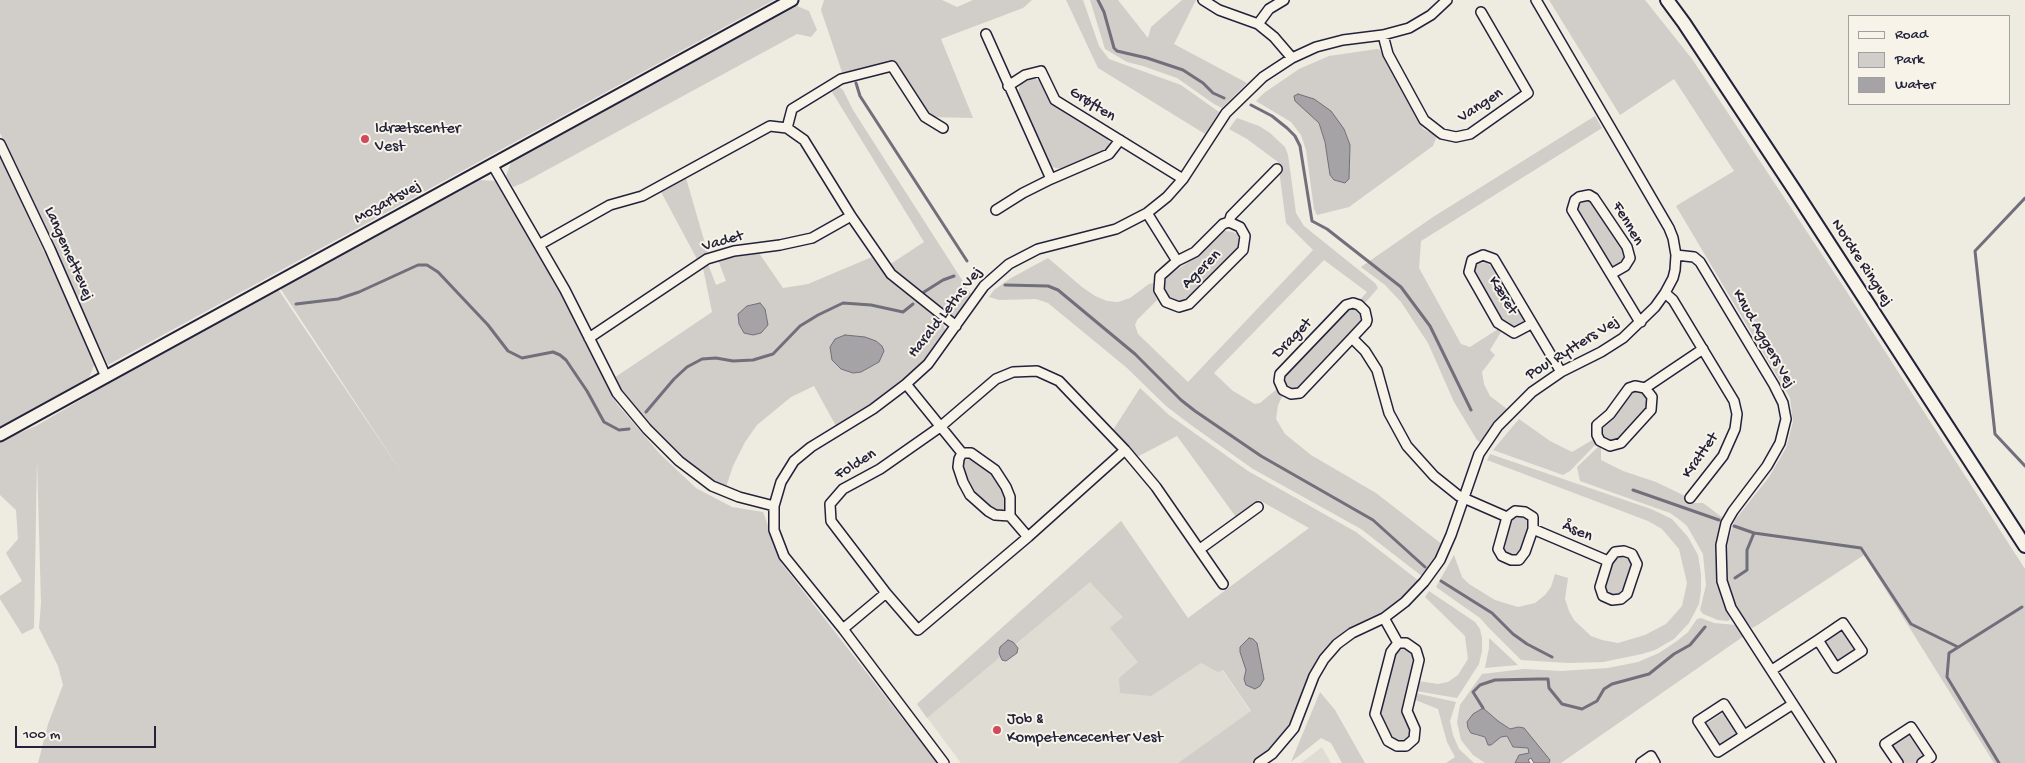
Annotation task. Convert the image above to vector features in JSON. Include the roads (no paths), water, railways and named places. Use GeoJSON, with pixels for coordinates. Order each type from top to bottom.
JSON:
{"type":"FeatureCollection","features":[{"type":"Feature","properties":{"kind":"main road","name":"Nordre Ringvej"},"geometry":{"type":"LineString","coordinates":[[1667,0],[1753,127],[2025,546]]}},
{"type":"Feature","properties":{"kind":"street","name":"Mozartsvej"},"geometry":{"type":"LineString","coordinates":[[0,435],[792,0]]}},
{"type":"Feature","properties":{"kind":"street"},"geometry":{"type":"LineString","coordinates":[[1203,0],[1219,10],[1258,24],[1274,37],[1292,58]]}},
{"type":"Feature","properties":{"kind":"street"},"geometry":{"type":"LineString","coordinates":[[1258,24],[1269,9],[1284,0]]}},
{"type":"Feature","properties":{"kind":"street","name":"Harald Leths Vej"},"geometry":{"type":"LineString","coordinates":[[944,763],[784,556],[774,530],[774,506],[781,482],[794,461],[811,447],[872,409],[906,384],[928,364],[984,286],[1000,270],[1038,249],[1116,229],[1148,214],[1183,179],[1226,113],[1263,77],[1292,58],[1325,45],[1343,40],[1383,36],[1414,25],[1431,15],[1447,0]]}},
{"type":"Feature","properties":{"kind":"street","name":"Poul Rytters Vej"},"geometry":{"type":"LineString","coordinates":[[1259,763],[1272,754],[1294,728],[1314,676],[1324,659],[1337,644],[1384,618],[1405,602],[1418,589],[1440,560],[1451,535],[1479,454],[1491,434],[1524,399],[1561,372],[1611,346],[1640,322],[1665,293],[1675,270],[1676,254],[1669,228],[1536,0]]}},
{"type":"Feature","properties":{"kind":"street","name":"Vangen"},"geometry":{"type":"LineString","coordinates":[[1383,36],[1388,54],[1424,120],[1442,134],[1456,137],[1470,134],[1528,93],[1481,12]]}},
{"type":"Feature","properties":{"kind":"street"},"geometry":{"type":"LineString","coordinates":[[986,34],[1050,179]]}},
{"type":"Feature","properties":{"kind":"street"},"geometry":{"type":"LineString","coordinates":[[787,128],[792,109],[841,79],[892,66],[924,117],[943,128]]}},
{"type":"Feature","properties":{"kind":"street","name":"Grøften"},"geometry":{"type":"LineString","coordinates":[[1008,86],[1025,75],[1041,71],[1055,100],[1183,179]]}},
{"type":"Feature","properties":{"kind":"street"},"geometry":{"type":"LineString","coordinates":[[539,245],[610,205],[642,196],[770,126],[787,128],[804,140],[851,216],[891,274],[956,326]]}},
{"type":"Feature","properties":{"kind":"street","name":"Grøften"},"geometry":{"type":"LineString","coordinates":[[996,210],[1050,179],[1109,154],[1120,140]]}},
{"type":"Feature","properties":{"kind":"street","name":"Langemettevej"},"geometry":{"type":"LineString","coordinates":[[0,144],[50,249],[106,377]]}},
{"type":"Feature","properties":{"kind":"street"},"geometry":{"type":"LineString","coordinates":[[492,164],[565,290],[617,394],[647,429],[679,461],[712,486],[739,498],[774,506]]}},
{"type":"Feature","properties":{"kind":"street","name":"Ageren"},"geometry":{"type":"LineString","coordinates":[[1229,222],[1231,216],[1277,169]]}},
{"type":"Feature","properties":{"kind":"street","name":"Fennen"},"geometry":{"type":"LineString","coordinates":[[1611,274],[1625,266],[1630,258],[1627,248],[1594,198],[1589,195],[1580,197],[1575,200],[1572,210],[1640,322]]}},
{"type":"Feature","properties":{"kind":"street","name":"Ageren"},"geometry":{"type":"LineString","coordinates":[[1148,214],[1177,261]]}},
{"type":"Feature","properties":{"kind":"street","name":"Vadet"},"geometry":{"type":"LineString","coordinates":[[589,338],[707,260],[734,251],[780,245],[812,238],[851,216]]}},
{"type":"Feature","properties":{"kind":"street","name":"Ageren"},"geometry":{"type":"LineString","coordinates":[[1229,222],[1240,227],[1245,236],[1243,250],[1189,304],[1179,307],[1166,302],[1159,290],[1160,276],[1177,261],[1195,252],[1223,224],[1229,222]]}},
{"type":"Feature","properties":{"kind":"street","name":"Knud Aggers Vej"},"geometry":{"type":"LineString","coordinates":[[1676,254],[1694,257],[1700,262],[1774,384],[1783,403],[1786,419],[1780,443],[1768,466],[1728,520],[1722,537],[1720,554],[1722,581],[1731,608],[1831,763]]}},
{"type":"Feature","properties":{"kind":"street","name":"Kæret"},"geometry":{"type":"LineString","coordinates":[[1531,324],[1514,333],[1498,323],[1469,272],[1472,260],[1483,255],[1494,259],[1561,372]]}},
{"type":"Feature","properties":{"kind":"street","name":"Krattet"},"geometry":{"type":"LineString","coordinates":[[1665,293],[1673,300],[1734,402],[1737,414],[1735,429],[1723,456],[1690,498]]}},
{"type":"Feature","properties":{"kind":"street","name":"Draget"},"geometry":{"type":"LineString","coordinates":[[1353,303],[1362,307],[1367,320],[1352,338],[1300,393],[1291,394],[1283,390],[1279,381],[1280,374],[1346,305],[1353,303]]}},
{"type":"Feature","properties":{"kind":"street"},"geometry":{"type":"LineString","coordinates":[[1352,338],[1365,351],[1377,370],[1389,413],[1406,446],[1434,476],[1463,498],[1507,517]]}},
{"type":"Feature","properties":{"kind":"street"},"geometry":{"type":"LineString","coordinates":[[1645,388],[1652,397],[1651,410],[1621,443],[1610,446],[1600,441],[1596,435],[1597,426],[1610,414],[1629,388],[1635,386],[1645,388],[1702,350]]}},
{"type":"Feature","properties":{"kind":"street","name":"Folden"},"geometry":{"type":"LineString","coordinates":[[1125,450],[1028,537],[918,630],[886,593],[831,521],[830,504],[843,490],[880,469],[940,427],[996,379],[1013,372],[1037,371],[1059,381],[1125,450],[1156,487],[1223,584]]}},
{"type":"Feature","properties":{"kind":"street"},"geometry":{"type":"LineString","coordinates":[[906,384],[962,453]]}},
{"type":"Feature","properties":{"kind":"street"},"geometry":{"type":"LineString","coordinates":[[1010,516],[995,515],[970,495],[958,467],[958,459],[962,453],[970,452],[995,470],[1010,497],[1010,516],[1028,537]]}},
{"type":"Feature","properties":{"kind":"street"},"geometry":{"type":"LineString","coordinates":[[1200,549],[1258,507]]}},
{"type":"Feature","properties":{"kind":"street"},"geometry":{"type":"LineString","coordinates":[[1515,511],[1525,512],[1533,517],[1533,529],[1519,560],[1511,560],[1502,556],[1498,548],[1507,517],[1515,511]]}},
{"type":"Feature","properties":{"kind":"street","name":"Åsen"},"geometry":{"type":"LineString","coordinates":[[1533,529],[1608,561]]}},
{"type":"Feature","properties":{"kind":"street"},"geometry":{"type":"LineString","coordinates":[[1624,551],[1632,554],[1637,564],[1627,594],[1621,599],[1612,600],[1603,596],[1600,587],[1608,561],[1615,552],[1624,551]]}},
{"type":"Feature","properties":{"kind":"street"},"geometry":{"type":"LineString","coordinates":[[842,629],[886,593]]}},
{"type":"Feature","properties":{"kind":"street"},"geometry":{"type":"LineString","coordinates":[[1384,618],[1398,644]]}},
{"type":"Feature","properties":{"kind":"street"},"geometry":{"type":"LineString","coordinates":[[1772,670],[1843,623],[1862,651],[1836,668],[1818,640]]}},
{"type":"Feature","properties":{"kind":"street"},"geometry":{"type":"LineString","coordinates":[[1406,643],[1416,650],[1419,660],[1407,711],[1415,729],[1414,739],[1406,746],[1397,746],[1388,741],[1375,714],[1391,652],[1398,644],[1406,643]]}},
{"type":"Feature","properties":{"kind":"street"},"geometry":{"type":"LineString","coordinates":[[1744,735],[1724,704],[1698,721],[1718,752],[1794,704]]}},
{"type":"Feature","properties":{"kind":"street"},"geometry":{"type":"LineString","coordinates":[[1898,763],[1885,744],[1911,727],[1931,757],[1922,763]]}},
{"type":"Feature","properties":{"kind":"street"},"geometry":{"type":"LineString","coordinates":[[1641,763],[1651,756],[1655,763]]}},
{"type":"Feature","properties":{"kind":"water"},"geometry":{"type":"Polygon","coordinates":[[[1298,94],[1314,99],[1331,111],[1344,129],[1350,145],[1349,179],[1345,183],[1334,180],[1330,175],[1325,142],[1319,123],[1295,101],[1294,96],[1298,94]]]}},
{"type":"Feature","properties":{"kind":"water"},"geometry":{"type":"Polygon","coordinates":[[[760,303],[765,309],[768,325],[761,333],[753,335],[744,333],[739,324],[738,314],[747,306],[760,303]]]}},
{"type":"Feature","properties":{"kind":"water"},"geometry":{"type":"Polygon","coordinates":[[[845,335],[865,337],[876,341],[882,346],[884,351],[879,362],[861,372],[853,373],[841,369],[832,360],[830,347],[835,339],[845,335]]]}},
{"type":"Feature","properties":{"kind":"water"},"geometry":{"type":"Polygon","coordinates":[[[1249,638],[1257,643],[1264,679],[1260,686],[1255,689],[1246,685],[1244,679],[1246,670],[1240,652],[1240,647],[1249,638]]]}},
{"type":"Feature","properties":{"kind":"water"},"geometry":{"type":"Polygon","coordinates":[[[1008,640],[1013,642],[1018,648],[1017,653],[1006,661],[1002,660],[999,653],[1000,647],[1008,640]]]}},
{"type":"Feature","properties":{"kind":"water"},"geometry":{"type":"Polygon","coordinates":[[[1483,708],[1510,729],[1524,728],[1550,760],[1549,763],[1534,763],[1531,758],[1528,760],[1530,763],[1515,763],[1519,755],[1529,753],[1528,748],[1513,747],[1507,736],[1501,737],[1491,745],[1488,745],[1485,737],[1471,733],[1467,722],[1473,714],[1483,708]]]}},
{"type":"Feature","properties":{"kind":"waterway"},"geometry":{"type":"LineString","coordinates":[[1098,0],[1104,12],[1114,48],[1117,51],[1147,58],[1183,70],[1203,83],[1213,93],[1224,98]]}},
{"type":"Feature","properties":{"kind":"waterway"},"geometry":{"type":"LineString","coordinates":[[856,83],[860,96],[967,261]]}},
{"type":"Feature","properties":{"kind":"waterway"},"geometry":{"type":"LineString","coordinates":[[1251,105],[1272,116],[1295,136],[1300,146],[1312,221],[1327,229],[1401,287],[1430,326],[1471,410]]}},
{"type":"Feature","properties":{"kind":"waterway"},"geometry":{"type":"LineString","coordinates":[[2025,198],[1975,251],[1995,434],[2025,466]]}},
{"type":"Feature","properties":{"kind":"waterway"},"geometry":{"type":"LineString","coordinates":[[296,304],[338,299],[359,292],[418,265],[427,265],[438,272],[488,325],[508,351],[522,358],[553,352],[560,355],[566,360],[587,391],[604,422],[619,430],[629,429]]}},
{"type":"Feature","properties":{"kind":"waterway"},"geometry":{"type":"LineString","coordinates":[[924,292],[943,280],[954,276]]}},
{"type":"Feature","properties":{"kind":"waterway"},"geometry":{"type":"LineString","coordinates":[[1005,285],[1048,286],[1058,290],[1135,354],[1181,400],[1195,411],[1261,456],[1373,520],[1425,567]]}},
{"type":"Feature","properties":{"kind":"waterway"},"geometry":{"type":"LineString","coordinates":[[646,412],[674,379],[687,367],[702,359],[753,360],[773,354],[800,326],[843,303],[871,305],[903,312],[913,304]]}},
{"type":"Feature","properties":{"kind":"waterway"},"geometry":{"type":"LineString","coordinates":[[1633,490],[1719,520]]}},
{"type":"Feature","properties":{"kind":"waterway"},"geometry":{"type":"LineString","coordinates":[[1734,526],[1754,533],[1861,548],[1911,624],[1958,647]]}},
{"type":"Feature","properties":{"kind":"waterway"},"geometry":{"type":"LineString","coordinates":[[1735,578],[1747,570],[1747,550],[1754,533]]}},
{"type":"Feature","properties":{"kind":"waterway"},"geometry":{"type":"LineString","coordinates":[[1441,581],[1492,613],[1513,634],[1527,644],[1552,657]]}},
{"type":"Feature","properties":{"kind":"waterway"},"geometry":{"type":"LineString","coordinates":[[1999,763],[1947,677],[1949,653],[2022,607]]}},
{"type":"Feature","properties":{"kind":"waterway"},"geometry":{"type":"LineString","coordinates":[[1483,708],[1473,692],[1480,685],[1495,680],[1548,679],[1549,688],[1562,704],[1582,709],[1597,701],[1604,689],[1612,684],[1649,674],[1674,654],[1690,645],[1705,627]]}},
{"type":"Feature","properties":{"kind":"place","name":"Idrætscenter Vest"},"geometry":{"type":"Point","coordinates":[365,139]}},
{"type":"Feature","properties":{"kind":"place","name":"Job & Kompetencecenter Vest"},"geometry":{"type":"Point","coordinates":[997,730]}}]}
